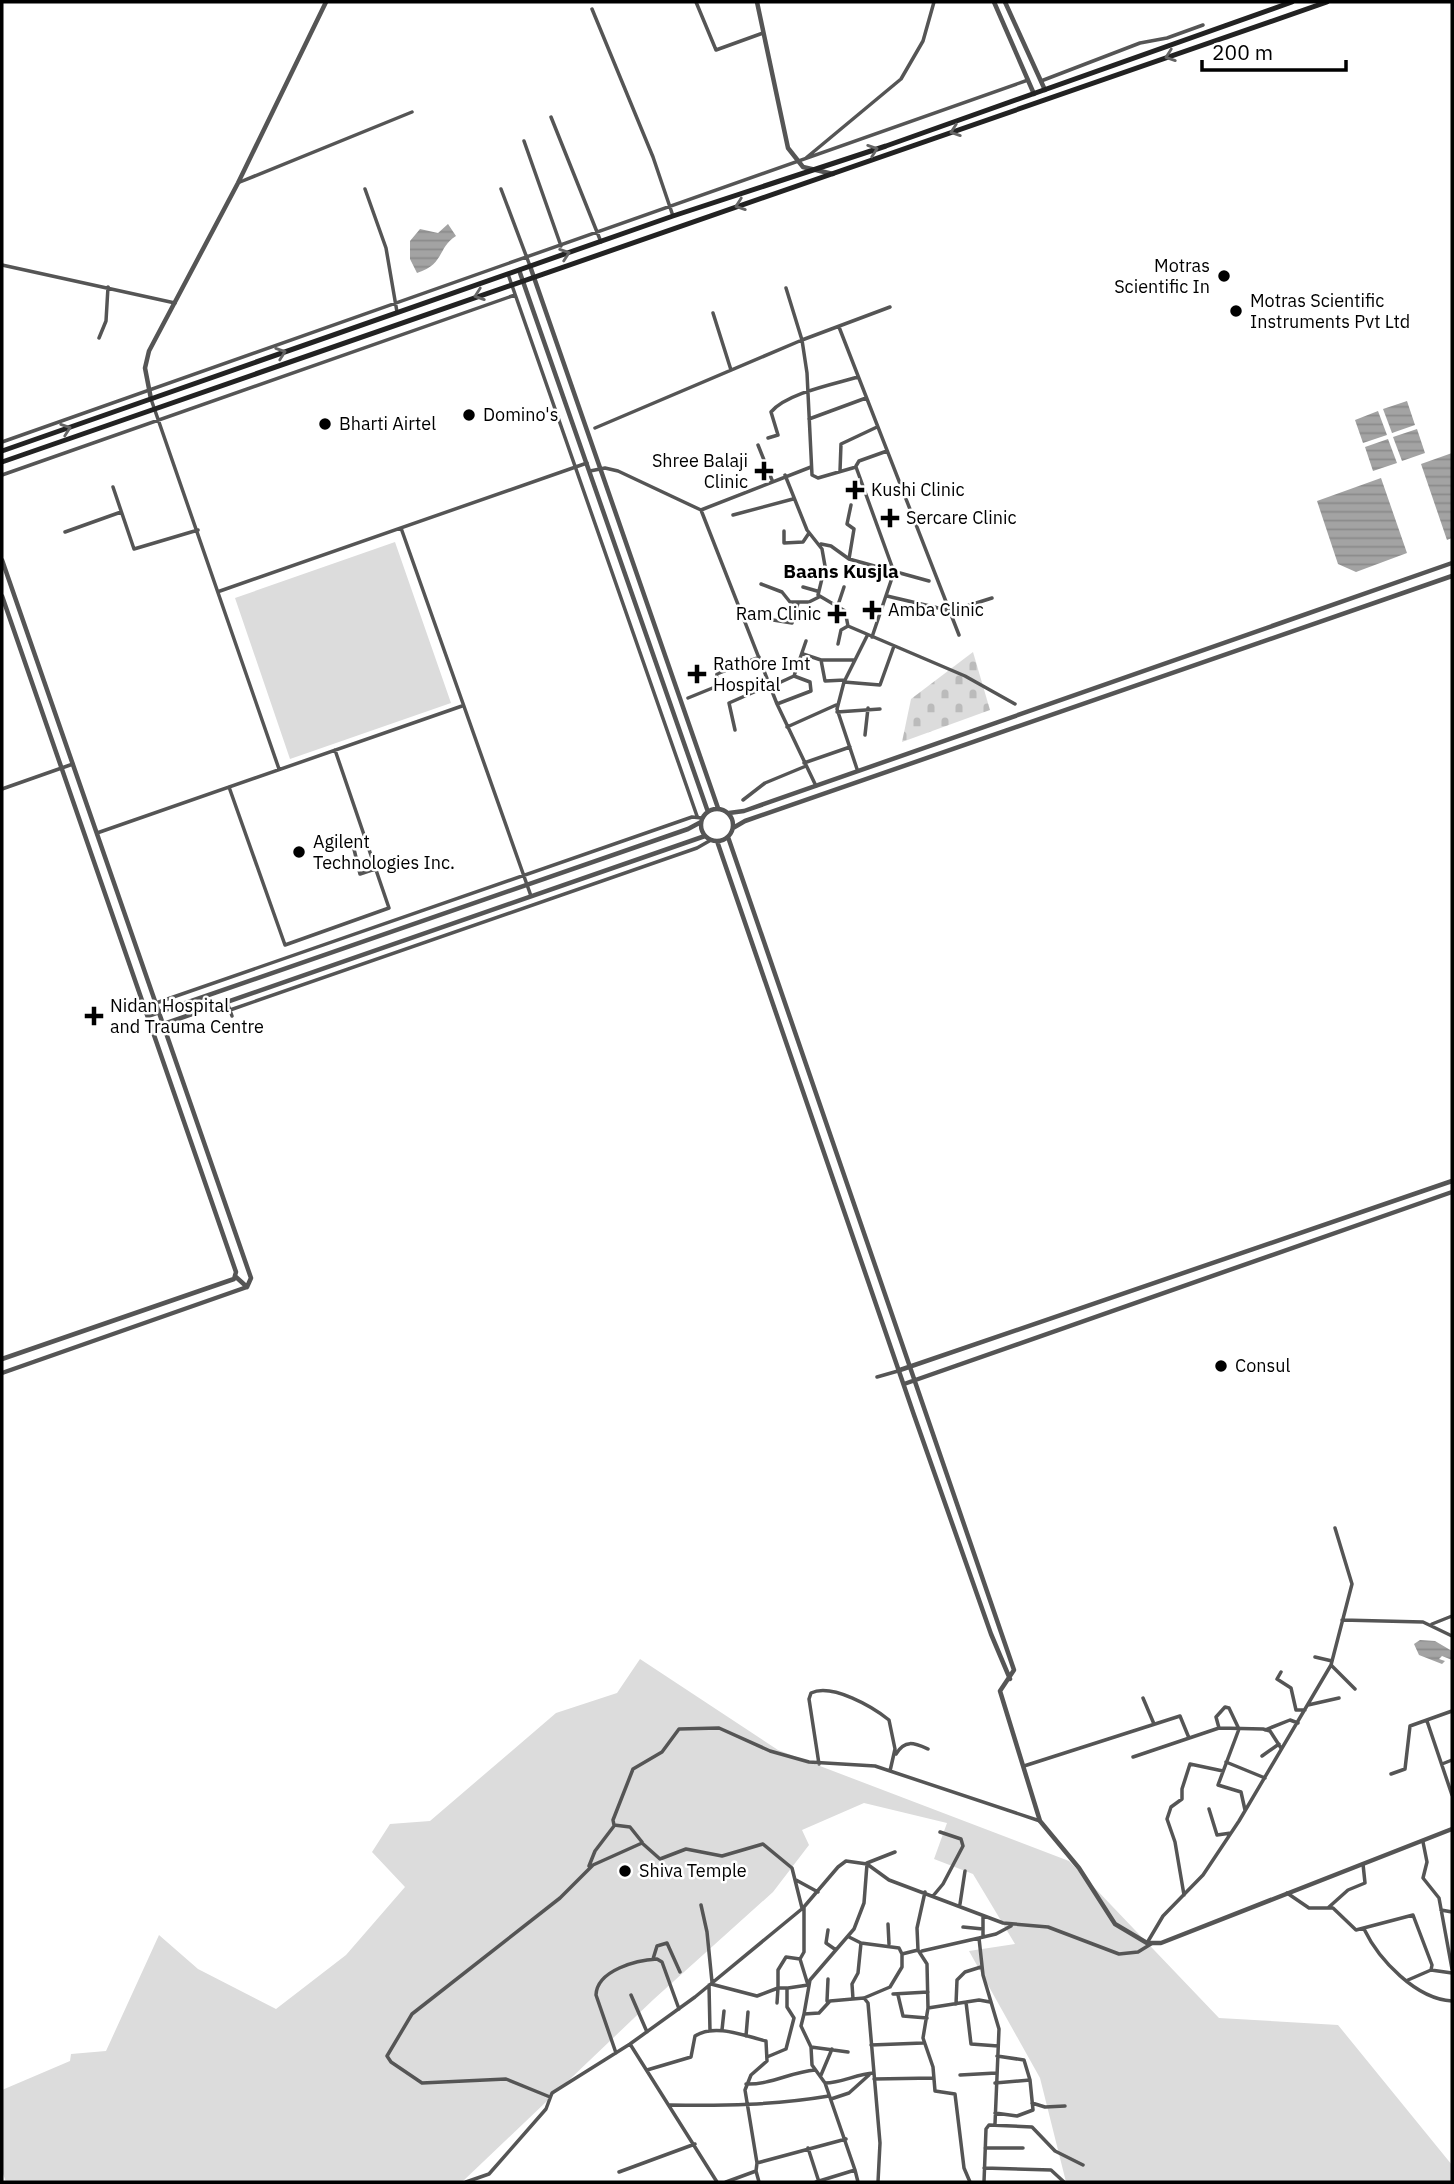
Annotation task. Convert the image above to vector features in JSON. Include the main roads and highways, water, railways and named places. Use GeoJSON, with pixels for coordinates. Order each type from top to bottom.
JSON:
{"type":"FeatureCollection","features":[{"type":"Feature","properties":{"kind":"main road"},"geometry":{"type":"LineString","coordinates":[[2,451],[673,216],[848,159],[1292,2]]}},
{"type":"Feature","properties":{"kind":"main road"},"geometry":{"type":"LineString","coordinates":[[2,462],[1327,2]]}},
{"type":"Feature","properties":{"kind":"main road"},"geometry":{"type":"LineString","coordinates":[[1201,33],[1206,44]]}},
{"type":"Feature","properties":{"kind":"main road"},"geometry":{"type":"LineString","coordinates":[[848,159],[851,167]]}},
{"type":"Feature","properties":{"kind":"place","name":"Motras Scientific In"},"geometry":{"type":"Point","coordinates":[1224,276]}},
{"type":"Feature","properties":{"kind":"place","name":"Motras Scientific Instruments Pvt Ltd"},"geometry":{"type":"Point","coordinates":[1236,311]}},
{"type":"Feature","properties":{"kind":"place","name":"Domino's"},"geometry":{"type":"Point","coordinates":[469,415]}},
{"type":"Feature","properties":{"kind":"place","name":"Bharti Airtel"},"geometry":{"type":"Point","coordinates":[325,424]}},
{"type":"Feature","properties":{"kind":"place","name":"Shree Balaji Clinic"},"geometry":{"type":"Point","coordinates":[764,471]}},
{"type":"Feature","properties":{"kind":"place","name":"Kushi Clinic"},"geometry":{"type":"Point","coordinates":[855,490]}},
{"type":"Feature","properties":{"kind":"place","name":"Sercare Clinic"},"geometry":{"type":"Point","coordinates":[890,518]}},
{"type":"Feature","properties":{"kind":"place","name":"Amba Clinic"},"geometry":{"type":"Point","coordinates":[872,610]}},
{"type":"Feature","properties":{"kind":"place","name":"Ram Clinic"},"geometry":{"type":"Point","coordinates":[837,614]}},
{"type":"Feature","properties":{"kind":"place","name":"Rathore Imt Hospital"},"geometry":{"type":"Point","coordinates":[697,674]}},
{"type":"Feature","properties":{"kind":"place","name":"Agilent Technologies Inc."},"geometry":{"type":"Point","coordinates":[299,852]}},
{"type":"Feature","properties":{"kind":"place","name":"Nidan Hospital and Trauma Centre"},"geometry":{"type":"Point","coordinates":[94,1016]}},
{"type":"Feature","properties":{"kind":"place","name":"Consul"},"geometry":{"type":"Point","coordinates":[1221,1366]}},
{"type":"Feature","properties":{"kind":"place","name":"Shiva Temple"},"geometry":{"type":"Point","coordinates":[625,1871]}},
{"type":"Feature","properties":{"kind":"district","name":"Baans Kusjla"},"geometry":{"type":"Point","coordinates":[841,571]}}]}
